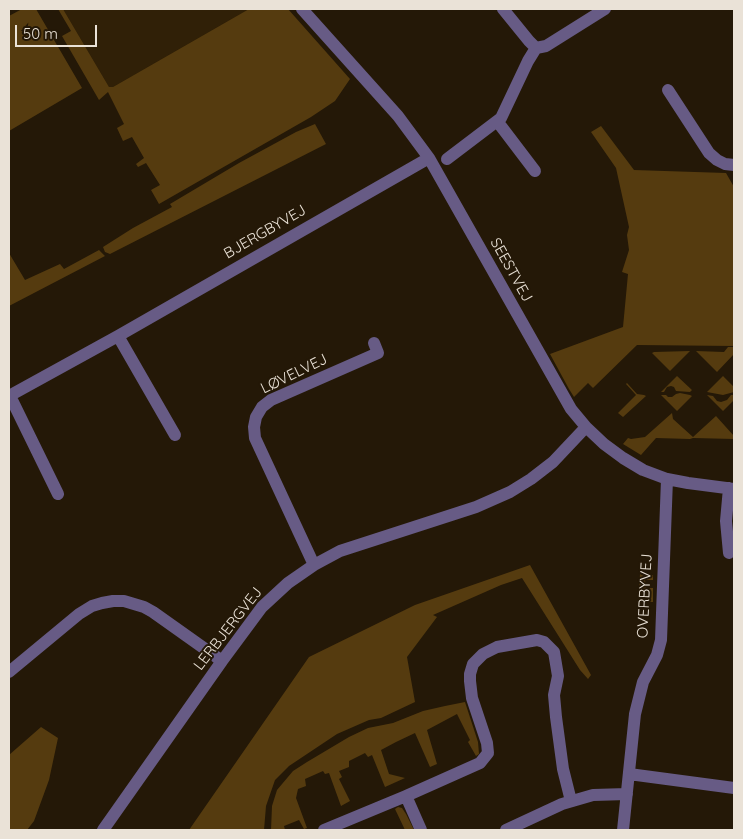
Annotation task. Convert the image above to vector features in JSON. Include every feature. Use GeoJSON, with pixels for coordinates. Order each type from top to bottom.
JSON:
{"type":"FeatureCollection","features":[{"type":"Feature","properties":{"kind":"street","name":"SEESTVEJ"},"geometry":{"type":"LineString","coordinates":[[302,9],[398,116],[429,158],[571,408],[586,427],[604,444],[643,470],[688,484],[732,488],[726,521],[729,553]]}},
{"type":"Feature","properties":{"kind":"street"},"geometry":{"type":"LineString","coordinates":[[503,9],[536,48]]}},
{"type":"Feature","properties":{"kind":"street"},"geometry":{"type":"LineString","coordinates":[[447,159],[501,118],[536,48],[546,46],[605,9]]}},
{"type":"Feature","properties":{"kind":"street"},"geometry":{"type":"LineString","coordinates":[[668,90],[709,153],[725,164],[734,164]]}},
{"type":"Feature","properties":{"kind":"street"},"geometry":{"type":"LineString","coordinates":[[497,121],[534,171]]}},
{"type":"Feature","properties":{"kind":"street","name":"BJERGBYVEJ"},"geometry":{"type":"LineString","coordinates":[[58,494],[9,396],[118,336],[429,158]]}},
{"type":"Feature","properties":{"kind":"street"},"geometry":{"type":"LineString","coordinates":[[118,336],[175,435]]}},
{"type":"Feature","properties":{"kind":"street","name":"LØVELVEJ"},"geometry":{"type":"LineString","coordinates":[[314,565],[255,438],[256,416],[262,407],[271,400],[378,353],[374,343]]}},
{"type":"Feature","properties":{"kind":"street","name":"LERBJERGVEJ"},"geometry":{"type":"LineString","coordinates":[[103,830],[262,607],[288,583],[314,565],[340,551],[476,507],[510,492],[554,462],[586,427]]}},
{"type":"Feature","properties":{"kind":"street","name":"OVERBYVEJ"},"geometry":{"type":"LineString","coordinates":[[623,830],[636,714],[643,682],[657,655],[660,640],[667,479]]}},
{"type":"Feature","properties":{"kind":"street"},"geometry":{"type":"LineString","coordinates":[[9,672],[79,614],[92,606],[113,601],[124,601],[144,607],[222,661]]}},
{"type":"Feature","properties":{"kind":"street"},"geometry":{"type":"LineString","coordinates":[[324,830],[480,763],[488,753],[488,744],[472,698],[470,681],[473,664],[483,654],[497,647],[537,640],[544,642],[554,652],[558,676],[554,695],[556,717],[563,769],[571,801]]}},
{"type":"Feature","properties":{"kind":"street"},"geometry":{"type":"LineString","coordinates":[[629,774],[734,788]]}},
{"type":"Feature","properties":{"kind":"street"},"geometry":{"type":"LineString","coordinates":[[506,830],[571,801],[593,795],[627,794]]}},
{"type":"Feature","properties":{"kind":"street"},"geometry":{"type":"LineString","coordinates":[[406,796],[421,830]]}},
{"type":"Feature","properties":{"kind":"shaded area"},"geometry":{"type":"Polygon","coordinates":[[[22,9],[36,9],[82,88],[9,131],[9,16],[22,9]]]}},
{"type":"Feature","properties":{"kind":"shaded area"},"geometry":{"type":"Polygon","coordinates":[[[58,9],[63,9],[109,87],[113,87],[249,9],[288,9],[350,79],[335,101],[311,117],[159,204],[151,190],[160,185],[146,163],[138,167],[136,164],[144,158],[132,137],[123,141],[117,128],[124,124],[108,92],[99,100],[62,36],[71,31],[58,9]]]}},
{"type":"Feature","properties":{"kind":"shaded area"},"geometry":{"type":"Polygon","coordinates":[[[63,9],[249,9],[113,87],[109,87],[63,9]]]}},
{"type":"Feature","properties":{"kind":"shaded area"},"geometry":{"type":"Polygon","coordinates":[[[315,124],[326,144],[110,254],[105,252],[103,247],[172,207],[170,204],[239,163],[296,132],[315,124]]]}},
{"type":"Feature","properties":{"kind":"shaded area"},"geometry":{"type":"Polygon","coordinates":[[[601,126],[634,170],[726,173],[734,187],[734,346],[637,345],[593,388],[588,383],[574,397],[550,354],[623,327],[628,274],[622,272],[629,250],[627,235],[629,227],[616,168],[591,132],[601,126]]]}},
{"type":"Feature","properties":{"kind":"shaded area"},"geometry":{"type":"Polygon","coordinates":[[[99,250],[105,256],[9,306],[9,253],[25,280],[60,264],[64,269],[99,250]]]}},
{"type":"Feature","properties":{"kind":"shaded area"},"geometry":{"type":"Polygon","coordinates":[[[728,347],[734,347],[734,354],[717,372],[696,351],[724,352],[728,347]]]}},
{"type":"Feature","properties":{"kind":"shaded area"},"geometry":{"type":"Polygon","coordinates":[[[690,351],[670,371],[652,353],[654,352],[690,351]]]}},
{"type":"Feature","properties":{"kind":"shaded area"},"geometry":{"type":"Polygon","coordinates":[[[677,376],[692,390],[690,392],[676,391],[671,386],[667,387],[664,392],[661,392],[677,376]]]}},
{"type":"Feature","properties":{"kind":"shaded area"},"geometry":{"type":"Polygon","coordinates":[[[723,376],[734,387],[734,392],[723,395],[707,392],[723,376]]]}},
{"type":"Feature","properties":{"kind":"shaded area"},"geometry":{"type":"Polygon","coordinates":[[[627,383],[637,394],[646,396],[623,417],[618,413],[636,395],[627,383]]]}},
{"type":"Feature","properties":{"kind":"shaded area"},"geometry":{"type":"Polygon","coordinates":[[[680,393],[692,396],[677,411],[661,395],[672,397],[680,393]]]}},
{"type":"Feature","properties":{"kind":"shaded area"},"geometry":{"type":"Polygon","coordinates":[[[707,395],[713,396],[717,401],[721,402],[734,395],[734,400],[723,411],[707,395]]]}},
{"type":"Feature","properties":{"kind":"shaded area"},"geometry":{"type":"Polygon","coordinates":[[[672,413],[673,419],[693,437],[716,416],[734,436],[734,439],[656,438],[641,455],[623,444],[628,438],[645,437],[672,413]]]}},
{"type":"Feature","properties":{"kind":"shaded area"},"geometry":{"type":"Polygon","coordinates":[[[530,565],[591,675],[588,679],[580,670],[522,578],[501,585],[433,615],[437,617],[407,657],[415,702],[381,718],[369,720],[337,734],[289,766],[275,780],[266,806],[264,830],[189,830],[309,657],[415,605],[530,565]]]}},
{"type":"Feature","properties":{"kind":"shaded area"},"geometry":{"type":"Polygon","coordinates":[[[640,574],[644,576],[653,575],[653,580],[645,580],[646,588],[653,588],[653,602],[649,602],[649,593],[639,593],[640,574]]]}},
{"type":"Feature","properties":{"kind":"shaded area"},"geometry":{"type":"Polygon","coordinates":[[[465,702],[478,742],[479,754],[476,756],[468,742],[470,740],[457,714],[427,730],[437,764],[430,767],[415,733],[381,750],[389,774],[405,778],[385,787],[372,755],[368,757],[365,753],[349,761],[349,767],[339,771],[342,777],[339,779],[350,801],[341,806],[329,773],[325,774],[323,771],[305,779],[306,786],[298,789],[296,798],[307,828],[304,829],[299,820],[284,826],[285,830],[271,830],[272,806],[277,790],[293,771],[349,737],[368,728],[393,723],[423,711],[465,702]]]}},
{"type":"Feature","properties":{"kind":"shaded area"},"geometry":{"type":"Polygon","coordinates":[[[41,727],[58,738],[49,780],[34,821],[27,830],[9,830],[9,755],[41,727]]]}},
{"type":"Feature","properties":{"kind":"shaded area"},"geometry":{"type":"Polygon","coordinates":[[[398,807],[402,808],[414,830],[405,830],[395,809],[398,807]]]}}]}
